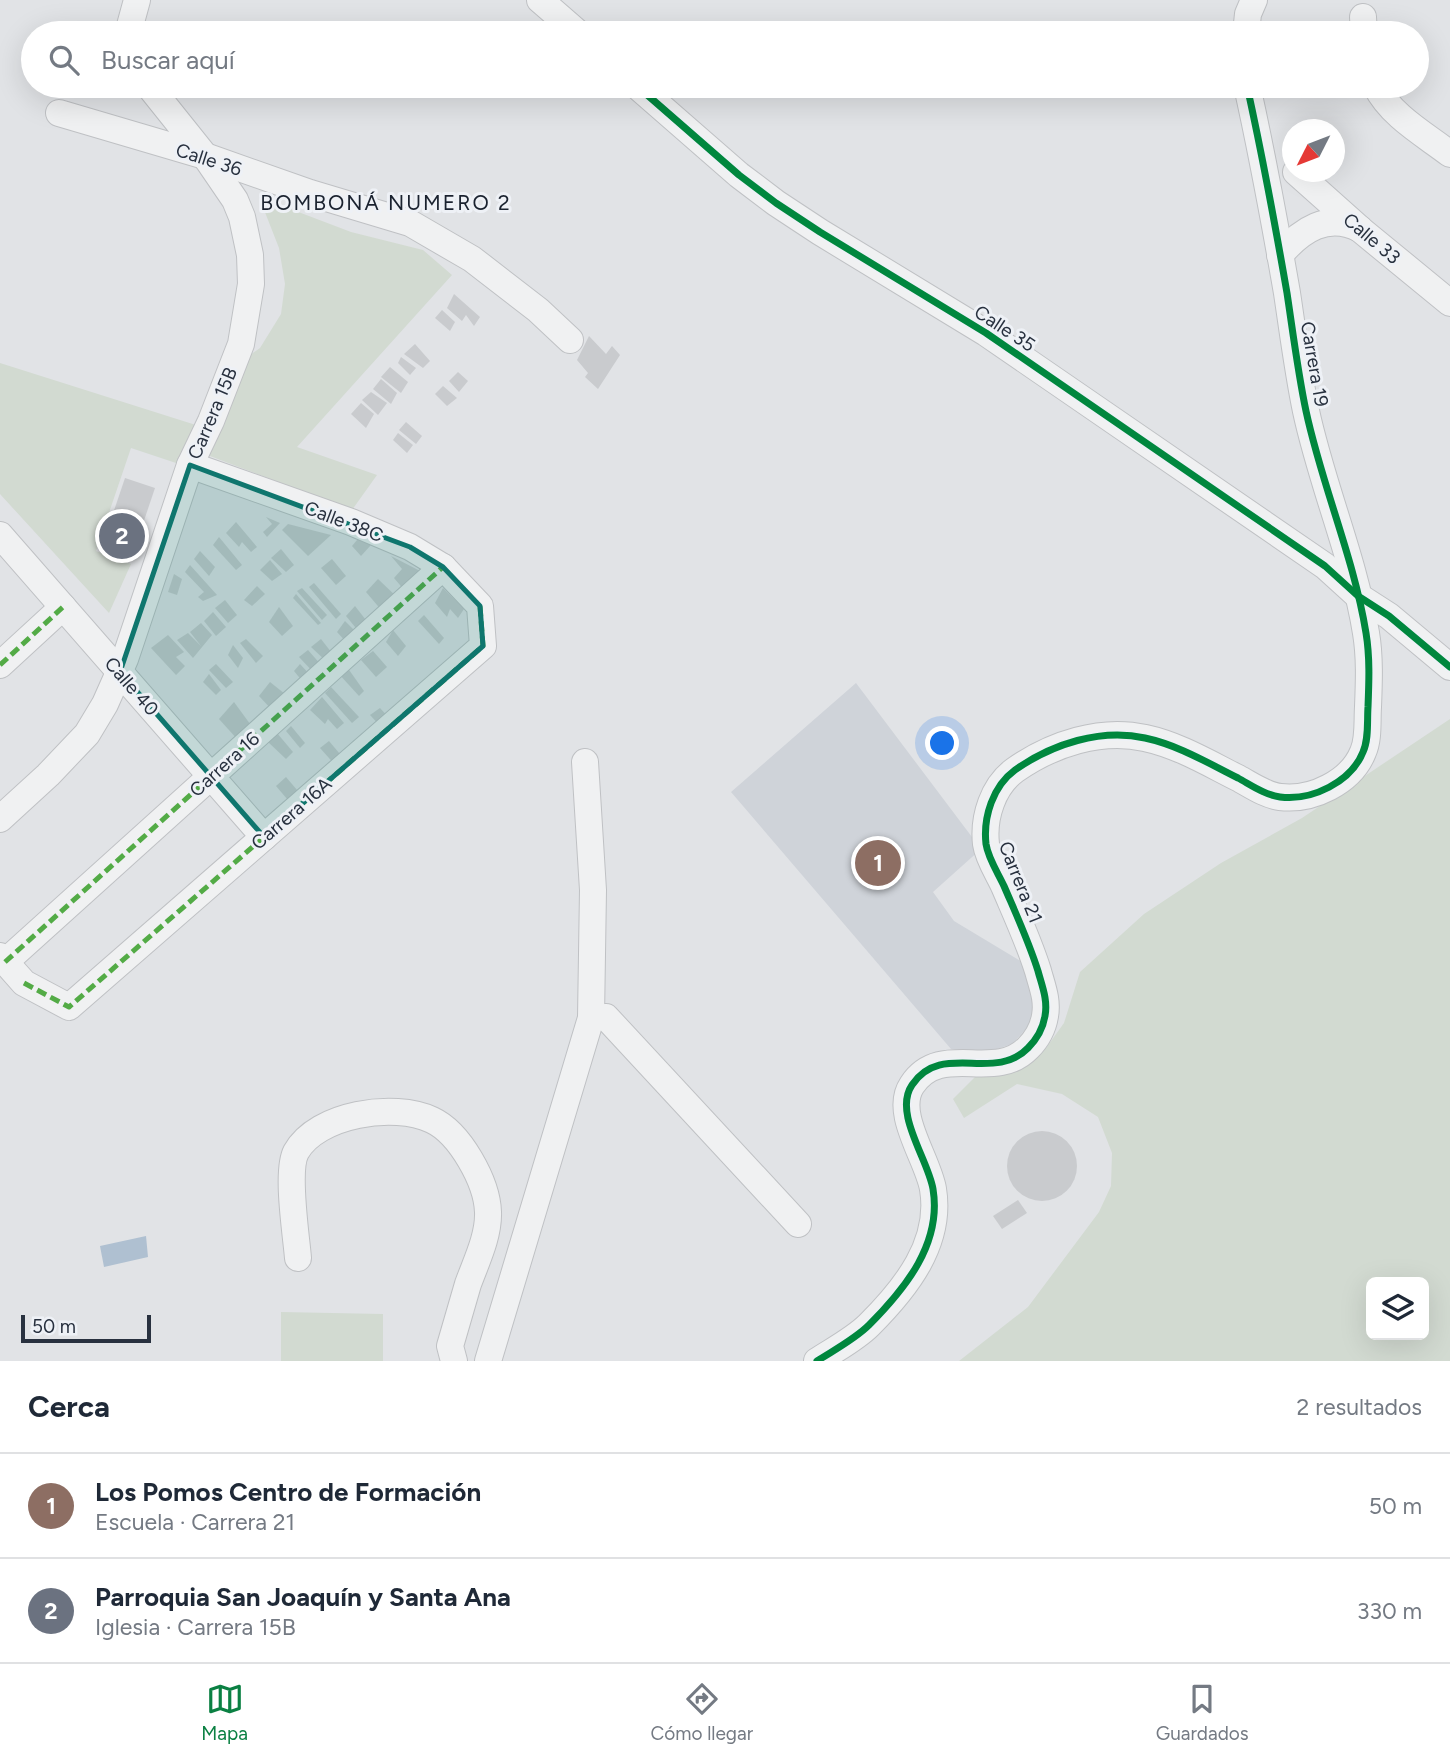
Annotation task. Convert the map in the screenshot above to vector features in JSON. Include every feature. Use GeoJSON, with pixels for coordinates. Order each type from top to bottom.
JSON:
{"type":"FeatureCollection","features":[{"type":"Feature","properties":{"kind":"street"},"geometry":{"type":"LineString","coordinates":[[131,21],[137,0]]}},
{"type":"Feature","properties":{"kind":"street"},"geometry":{"type":"LineString","coordinates":[[540,0],[564,21]]}},
{"type":"Feature","properties":{"kind":"street"},"geometry":{"type":"LineString","coordinates":[[1247,21],[1254,0]]}},
{"type":"Feature","properties":{"kind":"street","name":"Carrera 15B"},"geometry":{"type":"LineString","coordinates":[[0,819],[87,734],[105,704],[120,673],[190,465],[211,421],[241,344],[251,284],[250,255],[242,217],[235,200],[205,156],[159,98]]}},
{"type":"Feature","properties":{"kind":"street","name":"Calle 35"},"geometry":{"type":"LineString","coordinates":[[651,98],[739,175],[776,203],[986,333],[1325,566],[1358,596],[1389,616],[1450,667]]}},
{"type":"Feature","properties":{"kind":"street","name":"Carrera 19"},"geometry":{"type":"LineString","coordinates":[[1250,98],[1280,255],[1306,412],[1358,596]]}},
{"type":"Feature","properties":{"kind":"street"},"geometry":{"type":"LineString","coordinates":[[1383,98],[1410,125],[1450,154]]}},
{"type":"Feature","properties":{"kind":"street","name":"Calle 36"},"geometry":{"type":"LineString","coordinates":[[59,113],[205,156],[310,193],[410,223],[472,259],[538,310],[570,340]]}},
{"type":"Feature","properties":{"kind":"street","name":"Calle 33"},"geometry":{"type":"LineString","coordinates":[[1257,133],[1282,158]]}},
{"type":"Feature","properties":{"kind":"street","name":"Calle 33"},"geometry":{"type":"LineString","coordinates":[[1308,182],[1450,303]]}},
{"type":"Feature","properties":{"kind":"street"},"geometry":{"type":"LineString","coordinates":[[1280,255],[1292,241],[1315,225],[1335,222],[1353,225],[1362,230]]}},
{"type":"Feature","properties":{"kind":"street","name":"Calle 38C"},"geometry":{"type":"LineString","coordinates":[[190,465],[351,522],[410,547],[443,567],[480,606]]}},
{"type":"Feature","properties":{"kind":"street","name":"Calle 40"},"geometry":{"type":"LineString","coordinates":[[0,535],[264,837]]}},
{"type":"Feature","properties":{"kind":"street","name":"Carrera 16"},"geometry":{"type":"LineString","coordinates":[[3,959],[443,567]]}},
{"type":"Feature","properties":{"kind":"street","name":"Carrera 21"},"geometry":{"type":"LineString","coordinates":[[817,1361],[867,1327],[921,1262],[934,1230],[933,1188],[907,1118],[906,1096],[915,1080],[939,1064],[948,1062],[992,1065],[1012,1060],[1038,1037],[1045,1020],[1046,1000],[1032,951],[986,848],[986,825],[990,805],[1001,784],[1015,771],[1058,757],[1101,734],[1144,737],[1185,751],[1278,797],[1320,791],[1340,782],[1355,767],[1365,749],[1368,648],[1358,596]]}},
{"type":"Feature","properties":{"kind":"street","name":"Carrera 16A"},"geometry":{"type":"LineString","coordinates":[[3,959],[24,983],[69,1007],[483,646],[480,606]]}},
{"type":"Feature","properties":{"kind":"street"},"geometry":{"type":"LineString","coordinates":[[0,665],[63,607]]}},
{"type":"Feature","properties":{"kind":"street"},"geometry":{"type":"LineString","coordinates":[[488,1361],[591,1018],[593,890],[585,762]]}},
{"type":"Feature","properties":{"kind":"street"},"geometry":{"type":"LineString","coordinates":[[591,1018],[606,1017],[798,1224]]}},
{"type":"Feature","properties":{"kind":"street"},"geometry":{"type":"LineString","coordinates":[[298,1258],[292,1172],[295,1154],[310,1134],[326,1124],[393,1111],[432,1120],[457,1139],[479,1175],[488,1212],[481,1247],[450,1346],[454,1361]]}},
{"type":"Feature","properties":{"kind":"highlighted area"},"geometry":{"type":"Polygon","coordinates":[[[190,465],[410,547],[443,567],[480,606],[483,646],[264,837],[120,672],[190,465]]]}},
{"type":"Feature","properties":{"kind":"shaded area"},"geometry":{"type":"Polygon","coordinates":[[[259,197],[351,232],[423,250],[452,275],[297,447],[377,475],[352,510],[202,453],[233,367],[260,348],[281,314],[285,284],[279,248],[259,197]]]}},
{"type":"Feature","properties":{"kind":"shaded area"},"geometry":{"type":"Polygon","coordinates":[[[0,363],[199,426],[185,466],[131,448],[96,551],[131,564],[109,613],[0,494],[0,363]]]}},
{"type":"Feature","properties":{"kind":"shaded area"},"geometry":{"type":"Polygon","coordinates":[[[856,683],[981,849],[933,892],[954,921],[1032,968],[1037,1017],[1012,1044],[988,1052],[951,1049],[731,792],[856,683]]]}},
{"type":"Feature","properties":{"kind":"shaded area"},"geometry":{"type":"Polygon","coordinates":[[[1450,719],[1450,1361],[959,1361],[1028,1307],[1099,1212],[1111,1186],[1112,1153],[1098,1117],[1062,1094],[1017,1084],[964,1118],[953,1099],[979,1073],[1046,1048],[1064,1023],[1080,972],[1144,914],[1221,863],[1302,818],[1450,719]]]}},
{"type":"Feature","properties":{"kind":"shaded area"},"geometry":{"type":"Polygon","coordinates":[[[281,1312],[383,1314],[383,1361],[281,1361],[281,1312]]]}},
{"type":"Feature","properties":{"kind":"water"},"geometry":{"type":"Polygon","coordinates":[[[146,1236],[148,1257],[104,1267],[100,1246],[146,1236]]]}},
{"type":"Feature","properties":{"kind":"building"},"geometry":{"type":"Polygon","coordinates":[[[454,294],[480,317],[474,326],[466,315],[462,321],[447,308],[454,294]]]}},
{"type":"Feature","properties":{"kind":"building"},"geometry":{"type":"Polygon","coordinates":[[[442,310],[455,322],[450,331],[435,318],[442,310]]]}},
{"type":"Feature","properties":{"kind":"building"},"geometry":{"type":"Polygon","coordinates":[[[589,336],[606,354],[612,346],[620,355],[598,389],[585,377],[588,373],[577,360],[589,336]]]}},
{"type":"Feature","properties":{"kind":"building"},"geometry":{"type":"Polygon","coordinates":[[[415,344],[430,361],[423,368],[404,354],[415,344]]]}},
{"type":"Feature","properties":{"kind":"building"},"geometry":{"type":"Polygon","coordinates":[[[401,357],[416,368],[410,375],[398,363],[401,357]]]}},
{"type":"Feature","properties":{"kind":"building"},"geometry":{"type":"Polygon","coordinates":[[[390,367],[408,382],[401,393],[381,377],[390,367]]]}},
{"type":"Feature","properties":{"kind":"building"},"geometry":{"type":"Polygon","coordinates":[[[458,372],[468,381],[459,392],[449,381],[458,372]]]}},
{"type":"Feature","properties":{"kind":"building"},"geometry":{"type":"Polygon","coordinates":[[[381,379],[397,393],[391,404],[373,389],[381,379]]]}},
{"type":"Feature","properties":{"kind":"building"},"geometry":{"type":"Polygon","coordinates":[[[443,386],[457,398],[447,406],[435,394],[443,386]]]}},
{"type":"Feature","properties":{"kind":"building"},"geometry":{"type":"Polygon","coordinates":[[[371,392],[387,403],[378,415],[362,400],[371,392]]]}},
{"type":"Feature","properties":{"kind":"building"},"geometry":{"type":"Polygon","coordinates":[[[361,403],[374,414],[366,428],[351,414],[361,403]]]}},
{"type":"Feature","properties":{"kind":"building"},"geometry":{"type":"Polygon","coordinates":[[[406,422],[422,436],[416,444],[399,430],[406,422]]]}},
{"type":"Feature","properties":{"kind":"building"},"geometry":{"type":"Polygon","coordinates":[[[398,433],[413,445],[407,453],[393,440],[398,433]]]}},
{"type":"Feature","properties":{"kind":"building"},"geometry":{"type":"Polygon","coordinates":[[[125,478],[155,488],[130,562],[100,552],[125,478]]]}},
{"type":"Feature","properties":{"kind":"building"},"geometry":{"type":"Polygon","coordinates":[[[266,517],[280,523],[267,537],[263,532],[272,524],[266,517]]]}},
{"type":"Feature","properties":{"kind":"building"},"geometry":{"type":"Polygon","coordinates":[[[236,522],[257,547],[251,552],[242,542],[239,547],[226,533],[236,522]]]}},
{"type":"Feature","properties":{"kind":"building"},"geometry":{"type":"Polygon","coordinates":[[[288,524],[331,535],[308,556],[282,530],[288,524]]]}},
{"type":"Feature","properties":{"kind":"building"},"geometry":{"type":"Polygon","coordinates":[[[362,534],[371,545],[361,556],[352,546],[362,534]]]}},
{"type":"Feature","properties":{"kind":"building"},"geometry":{"type":"Polygon","coordinates":[[[219,537],[242,565],[236,570],[213,545],[219,537]]]}},
{"type":"Feature","properties":{"kind":"building"},"geometry":{"type":"Polygon","coordinates":[[[281,549],[294,565],[286,572],[271,558],[281,549]]]}},
{"type":"Feature","properties":{"kind":"building"},"geometry":{"type":"Polygon","coordinates":[[[200,551],[215,567],[209,576],[194,559],[200,551]]]}},
{"type":"Feature","properties":{"kind":"building"},"geometry":{"type":"Polygon","coordinates":[[[391,556],[424,573],[405,591],[394,578],[402,569],[391,556]]]}},
{"type":"Feature","properties":{"kind":"building"},"geometry":{"type":"Polygon","coordinates":[[[332,559],[346,576],[336,585],[321,568],[332,559]]]}},
{"type":"Feature","properties":{"kind":"building"},"geometry":{"type":"Polygon","coordinates":[[[270,560],[282,574],[272,581],[260,570],[270,560]]]}},
{"type":"Feature","properties":{"kind":"building"},"geometry":{"type":"Polygon","coordinates":[[[190,565],[217,595],[203,601],[198,597],[204,592],[185,572],[190,565]]]}},
{"type":"Feature","properties":{"kind":"building"},"geometry":{"type":"Polygon","coordinates":[[[174,574],[182,579],[177,595],[168,592],[174,574]]]}},
{"type":"Feature","properties":{"kind":"building"},"geometry":{"type":"Polygon","coordinates":[[[378,579],[399,599],[383,612],[366,592],[378,579]]]}},
{"type":"Feature","properties":{"kind":"building"},"geometry":{"type":"Polygon","coordinates":[[[314,583],[341,614],[336,619],[309,587],[314,583]]]}},
{"type":"Feature","properties":{"kind":"building"},"geometry":{"type":"Polygon","coordinates":[[[257,586],[265,594],[252,606],[244,600],[257,586]]]}},
{"type":"Feature","properties":{"kind":"building"},"geometry":{"type":"Polygon","coordinates":[[[302,588],[327,615],[322,620],[297,591],[302,588]]]}},
{"type":"Feature","properties":{"kind":"building"},"geometry":{"type":"Polygon","coordinates":[[[443,588],[464,609],[458,618],[450,609],[447,617],[435,603],[443,588]]]}},
{"type":"Feature","properties":{"kind":"building"},"geometry":{"type":"Polygon","coordinates":[[[296,594],[321,623],[318,625],[293,598],[296,594]]]}},
{"type":"Feature","properties":{"kind":"building"},"geometry":{"type":"Polygon","coordinates":[[[225,600],[237,615],[228,623],[215,608],[225,600]]]}},
{"type":"Feature","properties":{"kind":"building"},"geometry":{"type":"Polygon","coordinates":[[[355,606],[369,624],[360,633],[346,616],[355,606]]]}},
{"type":"Feature","properties":{"kind":"building"},"geometry":{"type":"Polygon","coordinates":[[[279,607],[293,626],[282,636],[269,622],[279,607]]]}},
{"type":"Feature","properties":{"kind":"building"},"geometry":{"type":"Polygon","coordinates":[[[213,612],[226,627],[216,636],[204,621],[213,612]]]}},
{"type":"Feature","properties":{"kind":"building"},"geometry":{"type":"Polygon","coordinates":[[[424,615],[444,638],[439,644],[418,621],[424,615]]]}},
{"type":"Feature","properties":{"kind":"building"},"geometry":{"type":"Polygon","coordinates":[[[345,621],[358,634],[347,643],[337,632],[345,621]]]}},
{"type":"Feature","properties":{"kind":"building"},"geometry":{"type":"Polygon","coordinates":[[[201,623],[212,635],[193,658],[177,640],[188,633],[201,646],[190,632],[201,623]]]}},
{"type":"Feature","properties":{"kind":"building"},"geometry":{"type":"Polygon","coordinates":[[[393,630],[406,646],[398,656],[386,642],[393,630]]]}},
{"type":"Feature","properties":{"kind":"building"},"geometry":{"type":"Polygon","coordinates":[[[168,635],[184,652],[176,657],[185,666],[176,675],[151,648],[168,635]]]}},
{"type":"Feature","properties":{"kind":"building"},"geometry":{"type":"Polygon","coordinates":[[[246,639],[263,656],[256,663],[240,643],[246,639]]]}},
{"type":"Feature","properties":{"kind":"building"},"geometry":{"type":"Polygon","coordinates":[[[321,639],[335,657],[328,663],[311,647],[321,639]]]}},
{"type":"Feature","properties":{"kind":"building"},"geometry":{"type":"Polygon","coordinates":[[[233,645],[243,658],[238,668],[228,655],[233,645]]]}},
{"type":"Feature","properties":{"kind":"building"},"geometry":{"type":"Polygon","coordinates":[[[308,650],[322,666],[315,674],[299,657],[308,650]]]}},
{"type":"Feature","properties":{"kind":"building"},"geometry":{"type":"Polygon","coordinates":[[[373,651],[387,667],[376,677],[361,660],[373,651]]]}},
{"type":"Feature","properties":{"kind":"building"},"geometry":{"type":"Polygon","coordinates":[[[216,664],[233,682],[226,688],[209,670],[216,664]]]}},
{"type":"Feature","properties":{"kind":"building"},"geometry":{"type":"Polygon","coordinates":[[[300,664],[312,677],[303,682],[294,671],[300,664]]]}},
{"type":"Feature","properties":{"kind":"building"},"geometry":{"type":"Polygon","coordinates":[[[347,667],[364,691],[359,696],[338,673],[347,667]]]}},
{"type":"Feature","properties":{"kind":"building"},"geometry":{"type":"Polygon","coordinates":[[[209,674],[221,690],[216,695],[203,682],[209,674]]]}},
{"type":"Feature","properties":{"kind":"building"},"geometry":{"type":"Polygon","coordinates":[[[270,682],[285,694],[272,710],[259,696],[270,682]]]}},
{"type":"Feature","properties":{"kind":"building"},"geometry":{"type":"Polygon","coordinates":[[[331,687],[359,717],[352,723],[325,693],[331,687]]]}},
{"type":"Feature","properties":{"kind":"building"},"geometry":{"type":"Polygon","coordinates":[[[322,697],[344,723],[337,729],[328,719],[325,724],[310,710],[322,697]]]}},
{"type":"Feature","properties":{"kind":"building"},"geometry":{"type":"Polygon","coordinates":[[[234,702],[253,728],[238,740],[219,719],[234,702]]]}},
{"type":"Feature","properties":{"kind":"building"},"geometry":{"type":"Polygon","coordinates":[[[380,708],[391,720],[382,728],[370,715],[380,708]]]}},
{"type":"Feature","properties":{"kind":"building"},"geometry":{"type":"Polygon","coordinates":[[[291,726],[305,743],[300,748],[286,731],[291,726]]]}},
{"type":"Feature","properties":{"kind":"building"},"geometry":{"type":"Polygon","coordinates":[[[277,733],[293,752],[286,759],[268,742],[277,733]]]}},
{"type":"Feature","properties":{"kind":"building"},"geometry":{"type":"Polygon","coordinates":[[[329,741],[345,760],[337,767],[320,748],[329,741]]]}},
{"type":"Feature","properties":{"kind":"building"},"geometry":{"type":"Polygon","coordinates":[[[286,777],[303,797],[293,806],[276,786],[286,777]]]}},
{"type":"Feature","properties":{"kind":"building"},"geometry":{"type":"Polygon","coordinates":[[[1042,1131],[1067,1141],[1077,1166],[1067,1191],[1042,1201],[1017,1191],[1007,1166],[1017,1141],[1042,1131]]]}},
{"type":"Feature","properties":{"kind":"building"},"geometry":{"type":"Polygon","coordinates":[[[1018,1200],[1027,1213],[1002,1229],[993,1216],[1018,1200]]]}},
{"type":"Feature","properties":{"kind":"marked path"},"geometry":{"type":"LineString","coordinates":[[5,962],[443,567]]}},
{"type":"Feature","properties":{"kind":"marked path"},"geometry":{"type":"LineString","coordinates":[[24,983],[69,1007],[483,646],[480,606]]}},
{"type":"Feature","properties":{"kind":"marked path"},"geometry":{"type":"LineString","coordinates":[[0,665],[63,607]]}},
{"type":"Feature","properties":{"kind":"cycle path"},"geometry":{"type":"LineString","coordinates":[[651,98],[739,175],[776,203],[986,333],[1325,566],[1358,596],[1389,616],[1450,667]]}},
{"type":"Feature","properties":{"kind":"cycle path"},"geometry":{"type":"LineString","coordinates":[[817,1361],[857,1335],[883,1311],[908,1280],[926,1246],[932,1228],[933,1189],[909,1122],[907,1096],[912,1085],[924,1072],[938,1066],[1000,1062],[1014,1058],[1031,1045],[1043,1025],[1046,1004],[1038,971],[986,844],[986,823],[991,803],[1007,777],[1029,761],[1077,740],[1128,735],[1169,745],[1274,796],[1305,796],[1340,780],[1357,763],[1365,747],[1369,679],[1366,633],[1354,577],[1320,467],[1306,411],[1278,241],[1249,98]]}},
{"type":"Feature","properties":{"kind":"place","name":"Parroquia San Joaquín y Santa Ana"},"geometry":{"type":"Point","coordinates":[122,536]}},
{"type":"Feature","properties":{"kind":"place","name":"Los Pomos Centro de Formación"},"geometry":{"type":"Point","coordinates":[878,863]}},
{"type":"Feature","properties":{"kind":"district","name":"BOMBONÁ NUMERO 2"},"geometry":{"type":"Point","coordinates":[386,203]}}]}
